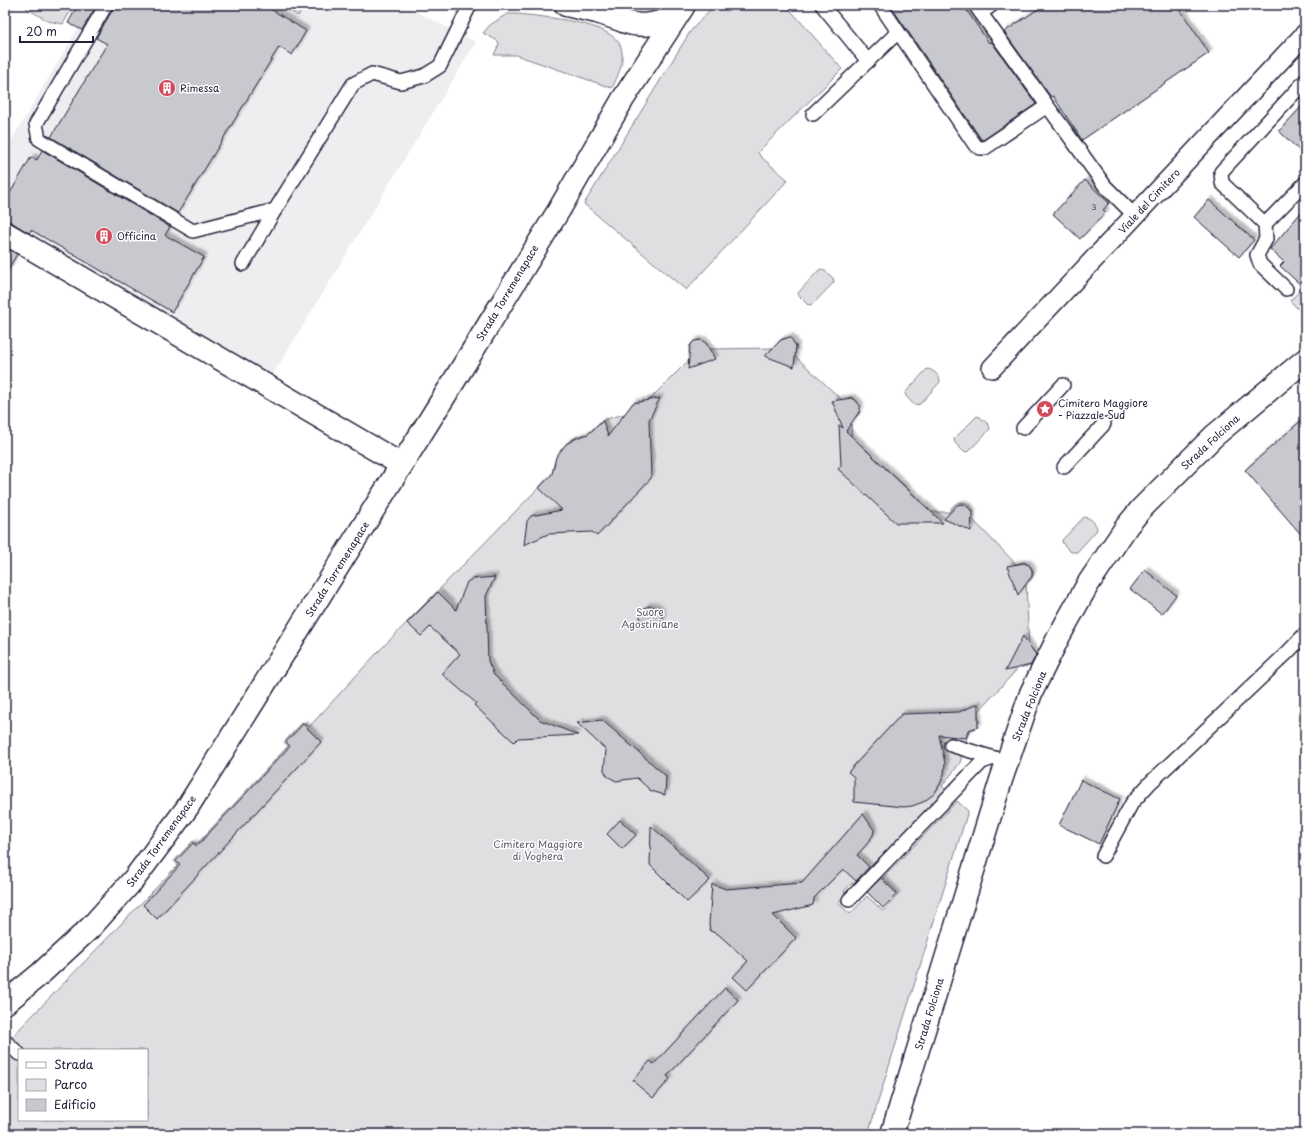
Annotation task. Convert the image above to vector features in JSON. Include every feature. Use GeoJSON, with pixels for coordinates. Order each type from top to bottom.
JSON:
{"type":"FeatureCollection","features":[{"type":"Feature","properties":{"kind":"street"},"geometry":{"type":"LineString","coordinates":[[566,5],[597,12],[628,23],[648,26],[664,22],[677,13],[683,6]]}},
{"type":"Feature","properties":{"kind":"street"},"geometry":{"type":"LineString","coordinates":[[604,5],[614,15],[628,23]]}},
{"type":"Feature","properties":{"kind":"street","name":"Strada Torremenapace"},"geometry":{"type":"LineString","coordinates":[[5,1003],[39,975],[91,927],[134,879],[182,814],[402,465],[558,210],[623,99],[683,6]]}},
{"type":"Feature","properties":{"kind":"street","name":"Strada Torremenapace"},"geometry":{"type":"LineString","coordinates":[[623,99],[642,56],[643,46],[640,35],[628,23]]}},
{"type":"Feature","properties":{"kind":"street","name":"Viale del Cimitero"},"geometry":{"type":"LineString","coordinates":[[992,368],[1305,34]]}},
{"type":"Feature","properties":{"kind":"street"},"geometry":{"type":"LineString","coordinates":[[5,233],[402,465]]}},
{"type":"Feature","properties":{"kind":"street","name":"Strada Folciona"},"geometry":{"type":"LineString","coordinates":[[892,1134],[1001,760],[1031,693],[1059,636],[1088,584],[1127,526],[1142,508],[1214,436],[1305,360]]}},
{"type":"Feature","properties":{"kind":"lane"},"geometry":{"type":"LineString","coordinates":[[106,5],[36,124],[39,139],[193,231],[275,210]]}},
{"type":"Feature","properties":{"kind":"lane"},"geometry":{"type":"LineString","coordinates":[[242,264],[353,84],[372,74],[401,82],[424,76],[440,66],[470,5]]}},
{"type":"Feature","properties":{"kind":"lane"},"geometry":{"type":"LineString","coordinates":[[822,5],[868,61]]}},
{"type":"Feature","properties":{"kind":"lane"},"geometry":{"type":"LineString","coordinates":[[880,5],[975,146],[985,148],[1047,106]]}},
{"type":"Feature","properties":{"kind":"lane"},"geometry":{"type":"LineString","coordinates":[[992,5],[978,9],[1105,186],[1135,216]]}},
{"type":"Feature","properties":{"kind":"lane"},"geometry":{"type":"LineString","coordinates":[[812,114],[898,32]]}},
{"type":"Feature","properties":{"kind":"lane"},"geometry":{"type":"LineString","coordinates":[[1266,224],[1222,183],[1221,172],[1305,81]]}},
{"type":"Feature","properties":{"kind":"lane"},"geometry":{"type":"LineString","coordinates":[[1286,289],[1260,264],[1257,254],[1266,239],[1266,224],[1305,183]]}},
{"type":"Feature","properties":{"kind":"lane"},"geometry":{"type":"LineString","coordinates":[[1023,428],[1063,385]]}},
{"type":"Feature","properties":{"kind":"lane"},"geometry":{"type":"LineString","coordinates":[[1064,467],[1104,424]]}},
{"type":"Feature","properties":{"kind":"lane"},"geometry":{"type":"LineString","coordinates":[[1103,856],[1132,803],[1150,783],[1282,658],[1305,634]]}},
{"type":"Feature","properties":{"kind":"lane"},"geometry":{"type":"LineString","coordinates":[[951,745],[1001,760]]}},
{"type":"Feature","properties":{"kind":"lane"},"geometry":{"type":"LineString","coordinates":[[849,900],[982,762],[1001,760]]}},
{"type":"Feature","properties":{"kind":"lane"},"geometry":{"type":"LineString","coordinates":[[5,1041],[18,1053]]}},
{"type":"Feature","properties":{"kind":"shaded area"},"geometry":{"type":"Polygon","coordinates":[[[92,5],[403,5],[476,42],[272,376],[5,220],[5,151],[92,5]]]}},
{"type":"Feature","properties":{"kind":"green space"},"geometry":{"type":"Polygon","coordinates":[[[21,5],[74,5],[63,24],[48,21],[21,5]]]}},
{"type":"Feature","properties":{"kind":"green space"},"geometry":{"type":"Polygon","coordinates":[[[280,5],[305,5],[298,16],[280,5]]]}},
{"type":"Feature","properties":{"kind":"green space"},"geometry":{"type":"Polygon","coordinates":[[[714,5],[786,5],[842,69],[758,152],[760,156],[788,180],[686,290],[584,204],[690,32],[714,5]]]}},
{"type":"Feature","properties":{"kind":"green space"},"geometry":{"type":"Polygon","coordinates":[[[507,14],[518,14],[575,22],[604,31],[615,38],[621,47],[622,58],[619,73],[612,88],[516,55],[494,55],[499,44],[498,41],[483,33],[490,25],[507,14]]]}},
{"type":"Feature","properties":{"kind":"green space"},"geometry":{"type":"Polygon","coordinates":[[[823,269],[833,278],[834,282],[813,304],[808,305],[798,293],[819,270],[823,269]]]}},
{"type":"Feature","properties":{"kind":"green space"},"geometry":{"type":"Polygon","coordinates":[[[1305,285],[1305,316],[1290,301],[1305,285]]]}},
{"type":"Feature","properties":{"kind":"green space","name":"Cimitero Maggiore di Voghera"},"geometry":{"type":"Polygon","coordinates":[[[787,338],[790,339],[796,347],[794,355],[842,400],[851,397],[858,402],[860,405],[860,412],[851,419],[852,452],[860,444],[923,503],[915,512],[950,512],[952,507],[961,502],[969,505],[974,514],[973,520],[1016,564],[1024,562],[1030,566],[1033,572],[1032,578],[1026,583],[1029,647],[1036,655],[1035,662],[1033,665],[1026,667],[1021,665],[977,713],[979,719],[978,724],[975,728],[969,731],[960,763],[942,786],[946,790],[855,885],[852,883],[844,891],[846,894],[838,903],[850,914],[867,896],[883,911],[899,894],[883,878],[957,801],[968,811],[868,1134],[5,1134],[5,1044],[178,865],[174,861],[193,841],[197,844],[288,746],[284,742],[303,722],[309,727],[377,653],[552,474],[556,457],[566,444],[576,437],[588,434],[603,420],[628,413],[632,404],[639,402],[645,404],[691,358],[689,347],[694,341],[702,341],[710,349],[776,348],[781,340],[787,338]]]}},
{"type":"Feature","properties":{"kind":"green space"},"geometry":{"type":"Polygon","coordinates":[[[927,369],[932,370],[936,374],[940,382],[920,404],[914,405],[905,393],[927,369]]]}},
{"type":"Feature","properties":{"kind":"green space"},"geometry":{"type":"Polygon","coordinates":[[[977,416],[989,425],[990,429],[969,451],[964,452],[955,443],[954,439],[977,416]]]}},
{"type":"Feature","properties":{"kind":"green space"},"geometry":{"type":"Polygon","coordinates":[[[1084,517],[1093,521],[1097,530],[1077,552],[1071,552],[1063,544],[1062,540],[1084,517]]]}},
{"type":"Feature","properties":{"kind":"building"},"geometry":{"type":"Polygon","coordinates":[[[78,5],[97,5],[82,30],[68,23],[78,5]]]}},
{"type":"Feature","properties":{"kind":"building","name":"Rimessa"},"geometry":{"type":"Polygon","coordinates":[[[114,5],[264,5],[306,31],[292,55],[279,47],[178,213],[51,137],[107,44],[96,38],[114,5]]]}},
{"type":"Feature","properties":{"kind":"building"},"geometry":{"type":"Polygon","coordinates":[[[890,5],[963,5],[989,43],[991,41],[1036,104],[983,140],[981,139],[890,5]]]}},
{"type":"Feature","properties":{"kind":"building"},"geometry":{"type":"Polygon","coordinates":[[[1044,5],[1177,5],[1209,53],[1082,140],[1053,96],[1051,97],[1004,32],[1044,5]]]}},
{"type":"Feature","properties":{"kind":"building"},"geometry":{"type":"Polygon","coordinates":[[[1305,103],[1305,156],[1279,131],[1305,103]]]}},
{"type":"Feature","properties":{"kind":"building","name":"Officina"},"geometry":{"type":"Polygon","coordinates":[[[42,150],[170,227],[165,235],[204,257],[172,312],[31,230],[29,233],[11,222],[5,221],[5,202],[31,157],[37,160],[42,150]]]}},
{"type":"Feature","properties":{"kind":"building"},"geometry":{"type":"Polygon","coordinates":[[[1085,180],[1109,203],[1103,210],[1106,212],[1080,239],[1053,214],[1085,180]]]}},
{"type":"Feature","properties":{"kind":"building"},"geometry":{"type":"Polygon","coordinates":[[[1209,200],[1254,240],[1239,257],[1194,217],[1209,200]]]}},
{"type":"Feature","properties":{"kind":"building"},"geometry":{"type":"Polygon","coordinates":[[[1305,208],[1305,289],[1280,266],[1284,262],[1270,249],[1305,208]]]}},
{"type":"Feature","properties":{"kind":"building"},"geometry":{"type":"Polygon","coordinates":[[[5,247],[17,254],[5,275],[5,247]]]}},
{"type":"Feature","properties":{"kind":"building"},"geometry":{"type":"Polygon","coordinates":[[[790,337],[796,346],[794,367],[765,356],[781,340],[790,337]]]}},
{"type":"Feature","properties":{"kind":"building"},"geometry":{"type":"Polygon","coordinates":[[[701,340],[706,343],[715,359],[688,369],[690,346],[694,341],[701,340]]]}},
{"type":"Feature","properties":{"kind":"building"},"geometry":{"type":"Polygon","coordinates":[[[660,398],[649,420],[651,478],[597,536],[592,532],[548,534],[524,545],[527,521],[531,516],[562,510],[539,488],[552,474],[556,457],[566,444],[588,434],[603,421],[608,436],[633,403],[660,398]]]}},
{"type":"Feature","properties":{"kind":"building"},"geometry":{"type":"Polygon","coordinates":[[[851,398],[860,406],[859,412],[846,431],[943,523],[896,523],[838,469],[841,465],[839,425],[843,428],[832,401],[851,398]]]}},
{"type":"Feature","properties":{"kind":"building"},"geometry":{"type":"Polygon","coordinates":[[[1305,417],[1305,539],[1245,470],[1305,417]]]}},
{"type":"Feature","properties":{"kind":"building"},"geometry":{"type":"Polygon","coordinates":[[[963,504],[972,512],[971,531],[944,519],[957,505],[963,504]]]}},
{"type":"Feature","properties":{"kind":"building"},"geometry":{"type":"Polygon","coordinates":[[[1024,563],[1029,565],[1032,570],[1032,576],[1018,595],[1007,566],[1024,563]]]}},
{"type":"Feature","properties":{"kind":"building"},"geometry":{"type":"Polygon","coordinates":[[[1145,570],[1176,595],[1162,614],[1130,589],[1145,570]]]}},
{"type":"Feature","properties":{"kind":"building"},"geometry":{"type":"Polygon","coordinates":[[[495,577],[486,596],[488,661],[494,675],[540,720],[578,735],[518,738],[514,742],[474,705],[476,703],[442,674],[460,654],[430,627],[421,636],[407,623],[438,592],[456,610],[467,582],[472,579],[495,577]]]}},
{"type":"Feature","properties":{"kind":"building"},"geometry":{"type":"Polygon","coordinates":[[[651,606],[659,609],[662,617],[659,625],[651,628],[643,625],[640,617],[643,609],[651,606]]]}},
{"type":"Feature","properties":{"kind":"building"},"geometry":{"type":"Polygon","coordinates":[[[1023,636],[1036,655],[1031,665],[1005,671],[1023,636]]]}},
{"type":"Feature","properties":{"kind":"building"},"geometry":{"type":"Polygon","coordinates":[[[978,704],[978,727],[968,730],[966,738],[939,735],[945,763],[944,774],[934,794],[923,802],[904,807],[854,802],[854,777],[848,772],[902,714],[959,712],[978,704]]]}},
{"type":"Feature","properties":{"kind":"building"},"geometry":{"type":"Polygon","coordinates":[[[602,720],[666,776],[665,795],[651,791],[637,778],[616,781],[607,776],[604,770],[606,750],[577,723],[602,720]]]}},
{"type":"Feature","properties":{"kind":"building"},"geometry":{"type":"Polygon","coordinates":[[[303,724],[321,742],[157,919],[143,905],[180,865],[176,861],[193,843],[197,846],[290,746],[286,742],[303,724]]]}},
{"type":"Feature","properties":{"kind":"building"},"geometry":{"type":"Polygon","coordinates":[[[1081,780],[1120,799],[1099,844],[1059,825],[1081,780]]]}},
{"type":"Feature","properties":{"kind":"building"},"geometry":{"type":"Polygon","coordinates":[[[863,814],[874,830],[873,835],[867,844],[857,855],[869,867],[856,881],[843,869],[814,898],[813,905],[773,915],[796,938],[747,990],[733,977],[748,961],[718,934],[710,931],[709,924],[712,884],[726,889],[802,883],[863,814]]]}},
{"type":"Feature","properties":{"kind":"building"},"geometry":{"type":"Polygon","coordinates":[[[620,820],[636,835],[622,849],[607,834],[620,820]]]}},
{"type":"Feature","properties":{"kind":"building"},"geometry":{"type":"Polygon","coordinates":[[[651,826],[710,880],[687,902],[650,865],[651,826]]]}},
{"type":"Feature","properties":{"kind":"building"},"geometry":{"type":"Polygon","coordinates":[[[881,878],[897,894],[883,908],[867,892],[881,878]]]}},
{"type":"Feature","properties":{"kind":"building"},"geometry":{"type":"Polygon","coordinates":[[[725,988],[738,1000],[667,1076],[670,1079],[653,1098],[633,1080],[650,1061],[654,1064],[725,988]]]}},
{"type":"Feature","properties":{"kind":"place","name":"Rimessa"},"geometry":{"type":"Point","coordinates":[167,88]}},
{"type":"Feature","properties":{"kind":"place","name":"Officina"},"geometry":{"type":"Point","coordinates":[104,236]}},
{"type":"Feature","properties":{"kind":"place","name":"Cimitero Maggiore - Piazzale Sud"},"geometry":{"type":"Point","coordinates":[1045,409]}},
{"type":"Feature","properties":{"kind":"park label","name":"Suore Agostiniane"},"geometry":{"type":"Point","coordinates":[650,618]}}]}
